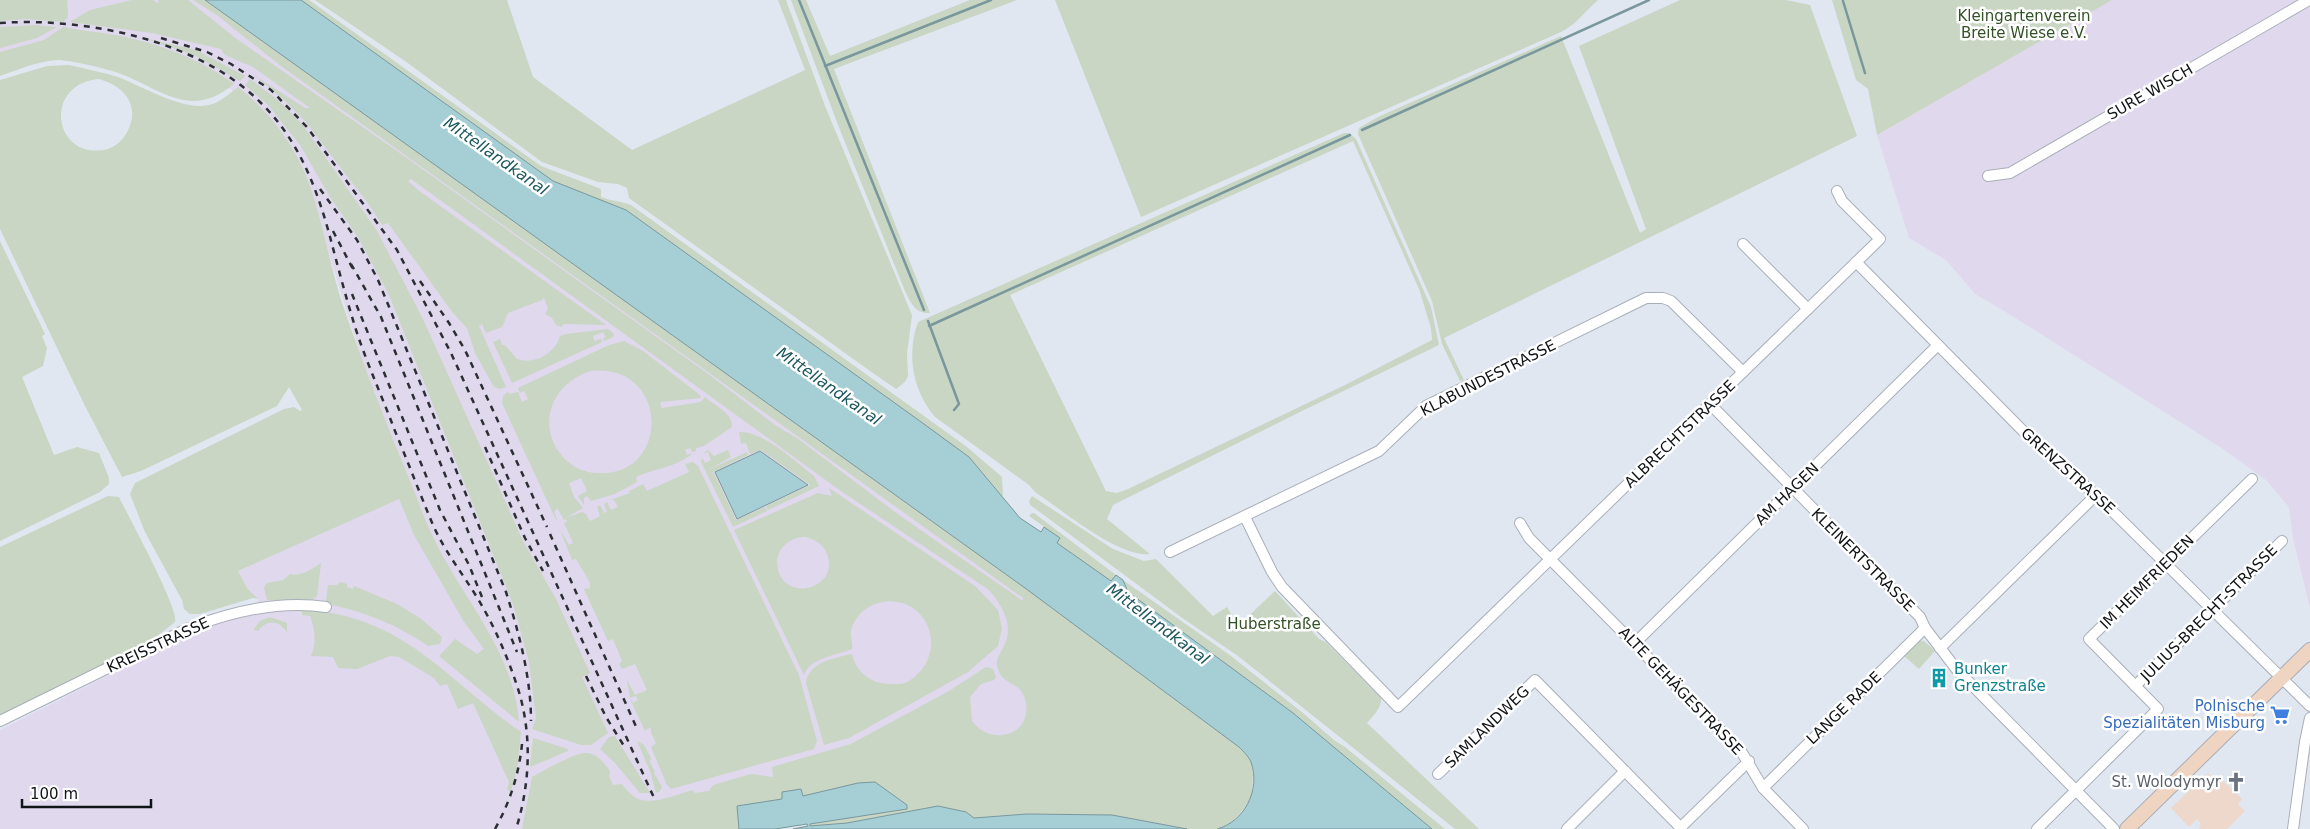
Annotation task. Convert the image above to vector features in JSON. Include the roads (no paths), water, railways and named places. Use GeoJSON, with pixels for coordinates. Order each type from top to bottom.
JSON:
{"type":"FeatureCollection","features":[{"type":"Feature","properties":{"kind":"main road"},"geometry":{"type":"LineString","coordinates":[[2127,829],[2310,650]]}},
{"type":"Feature","properties":{"kind":"street","name":"SURE WISCH"},"geometry":{"type":"LineString","coordinates":[[1988,176],[2010,173],[2309,0]]}},
{"type":"Feature","properties":{"kind":"street","name":"ALBRECHTSTRASSE"},"geometry":{"type":"LineString","coordinates":[[1244,517],[1272,572],[1282,587],[1398,707],[1880,239],[1842,201],[1836,191]]}},
{"type":"Feature","properties":{"kind":"street"},"geometry":{"type":"LineString","coordinates":[[1743,244],[1808,309]]}},
{"type":"Feature","properties":{"kind":"street","name":"GRENZSTRASSE"},"geometry":{"type":"LineString","coordinates":[[1856,262],[2036,444],[2096,495],[2310,706]]}},
{"type":"Feature","properties":{"kind":"street","name":"KLABUNDESTRASSE"},"geometry":{"type":"LineString","coordinates":[[1170,552],[1379,451],[1426,406],[1646,298],[1663,298],[1672,301],[1743,372]]}},
{"type":"Feature","properties":{"kind":"street","name":"AM HAGEN"},"geometry":{"type":"LineString","coordinates":[[1635,643],[1938,345]]}},
{"type":"Feature","properties":{"kind":"street","name":"KLEINERTSTRASSE"},"geometry":{"type":"LineString","coordinates":[[1710,404],[1920,617],[1924,628],[1963,677],[2114,829]]}},
{"type":"Feature","properties":{"kind":"street","name":"IM HEIMFRIEDEN"},"geometry":{"type":"LineString","coordinates":[[2135,686],[2090,639],[2252,478]]}},
{"type":"Feature","properties":{"kind":"street"},"geometry":{"type":"LineString","coordinates":[[1940,648],[2096,495]]}},
{"type":"Feature","properties":{"kind":"street"},"geometry":{"type":"LineString","coordinates":[[1520,523],[1529,538],[1551,558]]}},
{"type":"Feature","properties":{"kind":"street","name":"JULIUS-BRECHT-STRASSE"},"geometry":{"type":"LineString","coordinates":[[2076,790],[2158,710],[2135,686],[2282,541]]}},
{"type":"Feature","properties":{"kind":"street","name":"ALTE GEHÄGESTRASSE"},"geometry":{"type":"LineString","coordinates":[[1551,558],[1741,751],[1763,788],[1803,829]]}},
{"type":"Feature","properties":{"kind":"street","name":"KREISSTRASSE"},"geometry":{"type":"LineString","coordinates":[[0,721],[189,628],[208,621],[264,607],[297,605],[326,607]]}},
{"type":"Feature","properties":{"kind":"street","name":"LANGE RADE"},"geometry":{"type":"LineString","coordinates":[[1763,788],[1924,628]]}},
{"type":"Feature","properties":{"kind":"street","name":"SAMLANDWEG"},"geometry":{"type":"LineString","coordinates":[[1438,774],[1535,680],[1625,771]]}},
{"type":"Feature","properties":{"kind":"street"},"geometry":{"type":"LineString","coordinates":[[2293,829],[2310,718]]}},
{"type":"Feature","properties":{"kind":"street"},"geometry":{"type":"LineString","coordinates":[[1567,829],[1625,771],[1682,828],[1749,762]]}},
{"type":"Feature","properties":{"kind":"street"},"geometry":{"type":"LineString","coordinates":[[2037,829],[2076,790]]}},
{"type":"Feature","properties":{"kind":"water","name":"Mittellandkanal"},"geometry":{"type":"Polygon","coordinates":[[[205,0],[301,0],[553,181],[626,210],[969,457],[1020,518],[1041,532],[1044,527],[1060,538],[1057,543],[1111,581],[1116,575],[1123,580],[1128,592],[1293,713],[1432,829],[1217,829],[1235,820],[1248,803],[1252,794],[1254,773],[1251,762],[1239,747],[1025,588],[205,0]]]}},
{"type":"Feature","properties":{"kind":"water"},"geometry":{"type":"Polygon","coordinates":[[[760,451],[808,485],[737,519],[715,472],[760,451]]]}},
{"type":"Feature","properties":{"kind":"water"},"geometry":{"type":"Polygon","coordinates":[[[875,782],[907,805],[907,809],[810,824],[810,826],[847,823],[938,806],[966,812],[974,818],[1027,814],[1112,815],[1187,829],[793,829],[808,826],[807,824],[775,829],[739,829],[737,806],[782,799],[782,792],[801,789],[803,796],[858,783],[875,782]]]}},
{"type":"Feature","properties":{"kind":"waterway"},"geometry":{"type":"LineString","coordinates":[[799,0],[924,310]]}},
{"type":"Feature","properties":{"kind":"waterway"},"geometry":{"type":"LineString","coordinates":[[825,66],[991,0]]}},
{"type":"Feature","properties":{"kind":"waterway"},"geometry":{"type":"LineString","coordinates":[[1362,130],[1649,0]]}},
{"type":"Feature","properties":{"kind":"waterway"},"geometry":{"type":"LineString","coordinates":[[1843,1],[1865,73]]}},
{"type":"Feature","properties":{"kind":"waterway"},"geometry":{"type":"LineString","coordinates":[[929,326],[1350,135]]}},
{"type":"Feature","properties":{"kind":"waterway"},"geometry":{"type":"LineString","coordinates":[[928,321],[959,404],[954,410]]}},
{"type":"Feature","properties":{"kind":"railway"},"geometry":{"type":"LineString","coordinates":[[0,23],[68,24],[103,29],[139,37],[173,48],[205,63],[235,81],[273,116],[294,146],[318,196],[362,348],[428,513],[443,544],[478,599],[496,632],[519,692],[526,726],[528,760],[527,778],[516,829]]}},
{"type":"Feature","properties":{"kind":"railway"},"geometry":{"type":"LineString","coordinates":[[161,38],[207,52],[231,64],[271,90],[307,127],[397,250],[451,353],[655,800]]}},
{"type":"Feature","properties":{"kind":"railway"},"geometry":{"type":"LineString","coordinates":[[320,189],[357,240],[378,280],[506,592],[523,655],[529,688],[531,721]]}},
{"type":"Feature","properties":{"kind":"railway"},"geometry":{"type":"LineString","coordinates":[[333,231],[354,271]]}},
{"type":"Feature","properties":{"kind":"railway"},"geometry":{"type":"LineString","coordinates":[[351,264],[381,317],[517,652]]}},
{"type":"Feature","properties":{"kind":"railway"},"geometry":{"type":"LineString","coordinates":[[420,281],[465,350],[547,527]]}},
{"type":"Feature","properties":{"kind":"railway"},"geometry":{"type":"LineString","coordinates":[[352,294],[440,510],[469,565],[482,597]]}},
{"type":"Feature","properties":{"kind":"railway"},"geometry":{"type":"LineString","coordinates":[[485,447],[525,538],[543,571]]}},
{"type":"Feature","properties":{"kind":"railway"},"geometry":{"type":"LineString","coordinates":[[550,534],[638,731]]}},
{"type":"Feature","properties":{"kind":"railway"},"geometry":{"type":"LineString","coordinates":[[586,676],[606,717],[624,746]]}},
{"type":"Feature","properties":{"kind":"railway"},"geometry":{"type":"LineString","coordinates":[[495,829],[513,788],[522,744]]}},
{"type":"Feature","properties":{"kind":"place","name":"Bunker Grenzstraße"},"geometry":{"type":"Point","coordinates":[1939,678]}},
{"type":"Feature","properties":{"kind":"place","name":"Polnische Spezialitäten Misburg"},"geometry":{"type":"Point","coordinates":[2280,715]}},
{"type":"Feature","properties":{"kind":"place","name":"St. Wolodymyr"},"geometry":{"type":"Point","coordinates":[2236,782]}},
{"type":"Feature","properties":{"kind":"park label","name":"Kleingartenverein Breite Wiese e.V."},"geometry":{"type":"Point","coordinates":[2024,24]}},
{"type":"Feature","properties":{"kind":"park label","name":"Huberstraße"},"geometry":{"type":"Point","coordinates":[1274,624]}}]}
